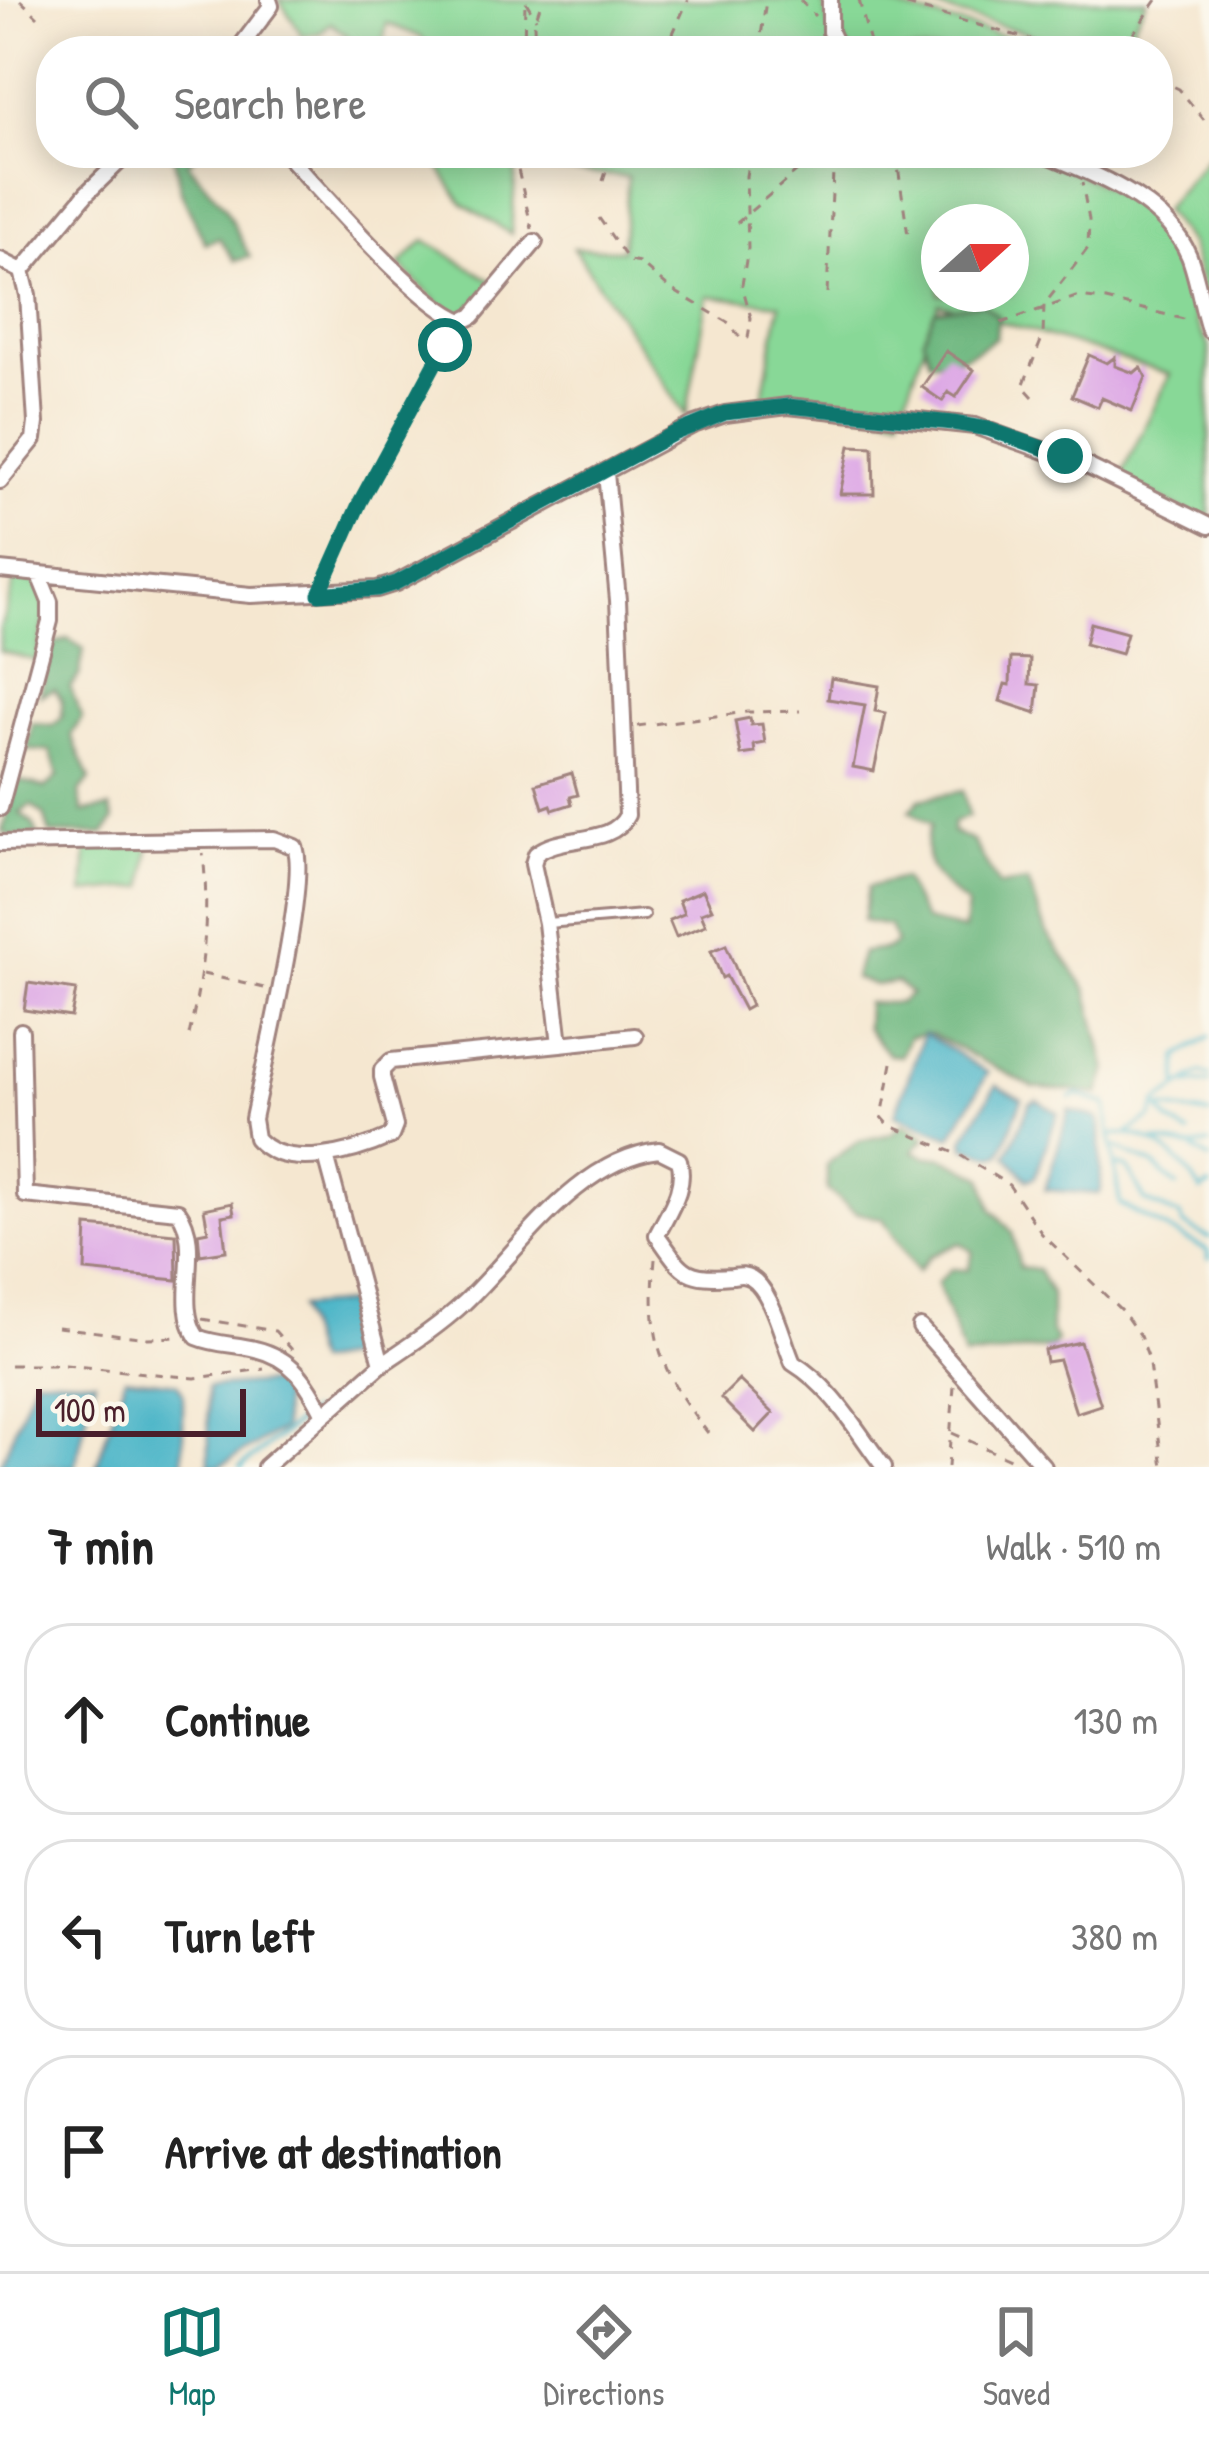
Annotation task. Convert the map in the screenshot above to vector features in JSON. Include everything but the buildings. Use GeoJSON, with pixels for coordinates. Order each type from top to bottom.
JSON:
{"type":"FeatureCollection","features":[{"type":"Feature","properties":{"kind":"street"},"geometry":{"type":"LineString","coordinates":[[250,36],[266,17],[269,0]]}},
{"type":"Feature","properties":{"kind":"street"},"geometry":{"type":"LineString","coordinates":[[830,0],[832,36]]}},
{"type":"Feature","properties":{"kind":"street"},"geometry":{"type":"LineString","coordinates":[[22,271],[113,168]]}},
{"type":"Feature","properties":{"kind":"street"},"geometry":{"type":"LineString","coordinates":[[299,168],[396,268],[450,316],[463,321],[473,316],[535,242]]}},
{"type":"Feature","properties":{"kind":"street"},"geometry":{"type":"LineString","coordinates":[[1079,168],[1134,197],[1178,236],[1189,256],[1207,325]]}},
{"type":"Feature","properties":{"kind":"street"},"geometry":{"type":"LineString","coordinates":[[0,260],[22,271],[28,295],[36,423],[34,439],[0,481]]}},
{"type":"Feature","properties":{"kind":"street"},"geometry":{"type":"LineString","coordinates":[[0,570],[251,595],[377,589],[673,434],[725,413],[788,406],[988,429],[1088,466],[1209,526]]}},
{"type":"Feature","properties":{"kind":"street"},"geometry":{"type":"LineString","coordinates":[[560,1044],[546,922],[533,864],[536,854],[550,845],[610,832],[624,823],[627,814],[618,600],[606,472]]}},
{"type":"Feature","properties":{"kind":"street"},"geometry":{"type":"LineString","coordinates":[[0,808],[50,621],[48,591],[40,575]]}},
{"type":"Feature","properties":{"kind":"street"},"geometry":{"type":"LineString","coordinates":[[0,843],[274,838],[295,847],[299,869],[254,1131],[261,1145],[275,1153],[326,1156],[395,1132],[382,1077],[391,1061],[635,1036]]}},
{"type":"Feature","properties":{"kind":"street"},"geometry":{"type":"LineString","coordinates":[[21,1031],[25,1195],[178,1211],[185,1224],[189,1255],[188,1317],[197,1337],[256,1349],[290,1366],[305,1378],[324,1415]]}},
{"type":"Feature","properties":{"kind":"street"},"geometry":{"type":"LineString","coordinates":[[265,1467],[382,1364],[458,1309],[579,1189],[617,1164],[659,1150],[679,1160],[682,1182],[657,1235],[678,1265],[694,1277],[740,1275],[754,1280],[775,1316],[793,1363],[823,1385],[884,1467]]}},
{"type":"Feature","properties":{"kind":"street"},"geometry":{"type":"LineString","coordinates":[[326,1156],[382,1364]]}},
{"type":"Feature","properties":{"kind":"street"},"geometry":{"type":"LineString","coordinates":[[920,1327],[1044,1467]]}},
{"type":"Feature","properties":{"kind":"lane"},"geometry":{"type":"LineString","coordinates":[[546,922],[644,915]]}},
{"type":"Feature","properties":{"kind":"path"},"geometry":{"type":"LineString","coordinates":[[20,0],[38,17]]}},
{"type":"Feature","properties":{"kind":"path"},"geometry":{"type":"LineString","coordinates":[[525,0],[536,19]]}},
{"type":"Feature","properties":{"kind":"path"},"geometry":{"type":"LineString","coordinates":[[524,36],[525,0]]}},
{"type":"Feature","properties":{"kind":"path"},"geometry":{"type":"LineString","coordinates":[[535,36],[542,0]]}},
{"type":"Feature","properties":{"kind":"path"},"geometry":{"type":"LineString","coordinates":[[672,36],[688,0]]}},
{"type":"Feature","properties":{"kind":"path"},"geometry":{"type":"LineString","coordinates":[[761,36],[766,0]]}},
{"type":"Feature","properties":{"kind":"path"},"geometry":{"type":"LineString","coordinates":[[859,0],[868,36]]}},
{"type":"Feature","properties":{"kind":"path"},"geometry":{"type":"LineString","coordinates":[[889,0],[1017,36]]}},
{"type":"Feature","properties":{"kind":"path"},"geometry":{"type":"LineString","coordinates":[[1132,36],[1157,0]]}},
{"type":"Feature","properties":{"kind":"path"},"geometry":{"type":"LineString","coordinates":[[1173,86],[1209,126]]}},
{"type":"Feature","properties":{"kind":"path"},"geometry":{"type":"LineString","coordinates":[[518,168],[535,242]]}},
{"type":"Feature","properties":{"kind":"path"},"geometry":{"type":"LineString","coordinates":[[603,182],[607,168]]}},
{"type":"Feature","properties":{"kind":"path"},"geometry":{"type":"LineString","coordinates":[[599,218],[629,261],[640,263],[669,288],[729,323],[741,339],[748,338],[751,318],[742,285],[748,248],[749,168]]}},
{"type":"Feature","properties":{"kind":"path"},"geometry":{"type":"LineString","coordinates":[[737,223],[801,168]]}},
{"type":"Feature","properties":{"kind":"path"},"geometry":{"type":"LineString","coordinates":[[827,293],[833,168]]}},
{"type":"Feature","properties":{"kind":"path"},"geometry":{"type":"LineString","coordinates":[[898,168],[909,242]]}},
{"type":"Feature","properties":{"kind":"path"},"geometry":{"type":"LineString","coordinates":[[1033,397],[1023,386],[1043,337],[1043,308],[1088,248],[1089,220],[1074,168]]}},
{"type":"Feature","properties":{"kind":"path"},"geometry":{"type":"LineString","coordinates":[[1000,323],[1076,297],[1207,325]]}},
{"type":"Feature","properties":{"kind":"path"},"geometry":{"type":"LineString","coordinates":[[319,594],[360,502],[445,345],[463,321]]}},
{"type":"Feature","properties":{"kind":"path"},"geometry":{"type":"LineString","coordinates":[[623,726],[800,711]]}},
{"type":"Feature","properties":{"kind":"path"},"geometry":{"type":"LineString","coordinates":[[189,1035],[203,974],[207,924],[202,840]]}},
{"type":"Feature","properties":{"kind":"path"},"geometry":{"type":"LineString","coordinates":[[203,974],[277,992]]}},
{"type":"Feature","properties":{"kind":"path"},"geometry":{"type":"LineString","coordinates":[[892,1063],[883,1117],[1009,1185],[1042,1234],[1123,1312],[1140,1336],[1163,1467]]}},
{"type":"Feature","properties":{"kind":"path"},"geometry":{"type":"LineString","coordinates":[[657,1235],[653,1326],[674,1389],[708,1433]]}},
{"type":"Feature","properties":{"kind":"path"},"geometry":{"type":"LineString","coordinates":[[57,1327],[147,1338],[197,1337]]}},
{"type":"Feature","properties":{"kind":"path"},"geometry":{"type":"LineString","coordinates":[[10,1365],[65,1365],[195,1378],[290,1366]]}},
{"type":"Feature","properties":{"kind":"path"},"geometry":{"type":"LineString","coordinates":[[949,1467],[951,1400],[957,1373]]}},
{"type":"Feature","properties":{"kind":"path"},"geometry":{"type":"LineString","coordinates":[[952,1433],[1027,1467]]}},
{"type":"Feature","properties":{"kind":"green space"},"geometry":{"type":"Polygon","coordinates":[[[279,0],[823,0],[831,36],[419,36],[387,23],[384,36],[347,36],[331,23],[320,33],[303,36],[279,0]]]}},
{"type":"Feature","properties":{"kind":"green space"},"geometry":{"type":"Polygon","coordinates":[[[840,0],[868,0],[1005,36],[841,36],[840,0]]]}},
{"type":"Feature","properties":{"kind":"green space"},"geometry":{"type":"Polygon","coordinates":[[[905,0],[1147,0],[1127,36],[1038,36],[905,0]]]}},
{"type":"Feature","properties":{"kind":"green space"},"geometry":{"type":"Polygon","coordinates":[[[1209,155],[1209,315],[1190,245],[1163,210],[1209,155]]]}},
{"type":"Feature","properties":{"kind":"green space"},"geometry":{"type":"Polygon","coordinates":[[[176,168],[192,168],[224,206],[250,257],[235,261],[219,238],[205,243],[181,192],[176,168]]]}},
{"type":"Feature","properties":{"kind":"green space"},"geometry":{"type":"Polygon","coordinates":[[[440,168],[516,168],[511,234],[462,203],[440,168]]]}},
{"type":"Feature","properties":{"kind":"green space"},"geometry":{"type":"Polygon","coordinates":[[[536,168],[1065,168],[1074,172],[1139,209],[1158,225],[1185,265],[1196,321],[1209,346],[1209,524],[1120,478],[1170,374],[968,312],[1029,312],[1029,204],[921,204],[921,312],[936,312],[900,416],[780,400],[762,402],[780,304],[708,296],[686,416],[574,248],[622,250],[628,177],[536,168]]]}},
{"type":"Feature","properties":{"kind":"green space"},"geometry":{"type":"Polygon","coordinates":[[[425,240],[495,283],[462,317],[450,314],[399,265],[425,240]]]}},
{"type":"Feature","properties":{"kind":"green space"},"geometry":{"type":"Polygon","coordinates":[[[934,312],[993,312],[998,316],[996,337],[949,360],[930,361],[923,338],[934,312]]]}},
{"type":"Feature","properties":{"kind":"green space"},"geometry":{"type":"Polygon","coordinates":[[[15,578],[34,582],[43,591],[46,614],[36,661],[0,651],[0,630],[15,578]]]}},
{"type":"Feature","properties":{"kind":"green space"},"geometry":{"type":"Polygon","coordinates":[[[68,639],[84,649],[79,676],[70,687],[82,718],[71,735],[90,779],[79,793],[83,812],[110,808],[114,820],[104,834],[50,834],[44,815],[31,805],[20,813],[38,835],[12,837],[2,832],[17,780],[46,788],[58,776],[50,751],[27,750],[33,723],[52,726],[62,718],[62,701],[54,689],[40,696],[53,644],[68,639]]]}},
{"type":"Feature","properties":{"kind":"green space"},"geometry":{"type":"Polygon","coordinates":[[[963,791],[969,816],[953,823],[952,832],[973,841],[999,886],[1028,882],[1047,933],[1087,990],[1107,1070],[1099,1094],[1033,1087],[931,1034],[909,1037],[901,1056],[889,1055],[866,1028],[867,1003],[899,1003],[911,994],[897,982],[875,985],[854,978],[862,952],[896,943],[890,926],[863,921],[868,887],[903,878],[925,921],[964,930],[967,905],[939,880],[928,861],[931,825],[910,811],[920,799],[963,791]]]}},
{"type":"Feature","properties":{"kind":"green space"},"geometry":{"type":"Polygon","coordinates":[[[149,846],[145,887],[84,893],[87,847],[149,846]]]}},
{"type":"Feature","properties":{"kind":"green space"},"geometry":{"type":"Polygon","coordinates":[[[904,1124],[926,1137],[913,1151],[942,1157],[983,1177],[992,1209],[1012,1232],[1020,1268],[1038,1270],[1051,1294],[1051,1332],[1057,1341],[1051,1348],[964,1357],[937,1283],[951,1269],[968,1270],[973,1252],[960,1243],[930,1256],[917,1272],[883,1219],[855,1212],[827,1190],[827,1164],[859,1141],[891,1134],[904,1124]]]}},
{"type":"Feature","properties":{"kind":"water"},"geometry":{"type":"Polygon","coordinates":[[[924,1033],[988,1073],[951,1137],[895,1115],[924,1033]]]}},
{"type":"Feature","properties":{"kind":"water"},"geometry":{"type":"Polygon","coordinates":[[[996,1085],[1022,1099],[1001,1154],[993,1156],[965,1147],[964,1139],[996,1085]]]}},
{"type":"Feature","properties":{"kind":"water"},"geometry":{"type":"Polygon","coordinates":[[[1037,1100],[1058,1113],[1035,1177],[1028,1180],[1007,1156],[1030,1103],[1037,1100]]]}},
{"type":"Feature","properties":{"kind":"water"},"geometry":{"type":"Polygon","coordinates":[[[1069,1110],[1098,1118],[1098,1194],[1045,1190],[1069,1110]]]}},
{"type":"Feature","properties":{"kind":"water"},"geometry":{"type":"Polygon","coordinates":[[[347,1303],[358,1356],[315,1363],[299,1307],[347,1303]]]}},
{"type":"Feature","properties":{"kind":"water"},"geometry":{"type":"Polygon","coordinates":[[[35,1377],[95,1380],[75,1467],[0,1467],[35,1377]]]}},
{"type":"Feature","properties":{"kind":"water"},"geometry":{"type":"Polygon","coordinates":[[[125,1377],[177,1383],[183,1393],[183,1467],[96,1467],[125,1377]]]}},
{"type":"Feature","properties":{"kind":"water"},"geometry":{"type":"Polygon","coordinates":[[[282,1382],[283,1429],[220,1466],[209,1465],[208,1387],[282,1382]]]}},
{"type":"Feature","properties":{"kind":"waterway"},"geometry":{"type":"LineString","coordinates":[[1209,1037],[1178,1057],[1178,1084],[1209,1083]]}},
{"type":"Feature","properties":{"kind":"waterway"},"geometry":{"type":"LineString","coordinates":[[1128,1133],[1152,1117],[1157,1102],[1195,1076],[1209,1076]]}},
{"type":"Feature","properties":{"kind":"waterway"},"geometry":{"type":"LineString","coordinates":[[1071,1098],[1078,1095],[1106,1104],[1120,1204],[1208,1251],[1209,1258]]}},
{"type":"Feature","properties":{"kind":"waterway"},"geometry":{"type":"LineString","coordinates":[[1158,1107],[1209,1115]]}},
{"type":"Feature","properties":{"kind":"waterway"},"geometry":{"type":"LineString","coordinates":[[1158,1107],[1189,1134]]}},
{"type":"Feature","properties":{"kind":"waterway"},"geometry":{"type":"LineString","coordinates":[[1110,1135],[1151,1141],[1175,1158],[1201,1191],[1209,1186]]}},
{"type":"Feature","properties":{"kind":"waterway"},"geometry":{"type":"LineString","coordinates":[[1155,1141],[1190,1147],[1209,1144]]}},
{"type":"Feature","properties":{"kind":"waterway"},"geometry":{"type":"LineString","coordinates":[[1112,1146],[1154,1165],[1177,1186]]}},
{"type":"Feature","properties":{"kind":"waterway"},"geometry":{"type":"LineString","coordinates":[[1194,1149],[1209,1159]]}},
{"type":"Feature","properties":{"kind":"waterway"},"geometry":{"type":"LineString","coordinates":[[1117,1165],[1128,1168],[1145,1201],[1180,1216],[1184,1225],[1209,1238]]}},
{"type":"Feature","properties":{"kind":"waterway"},"geometry":{"type":"LineString","coordinates":[[241,1467],[310,1412]]}},
{"type":"Feature","properties":{"kind":"route"},"geometry":{"type":"LineString","coordinates":[[445,345],[360,502],[319,594],[396,583],[673,434],[725,413],[788,406],[953,423],[988,429],[1065,456]]}}]}
